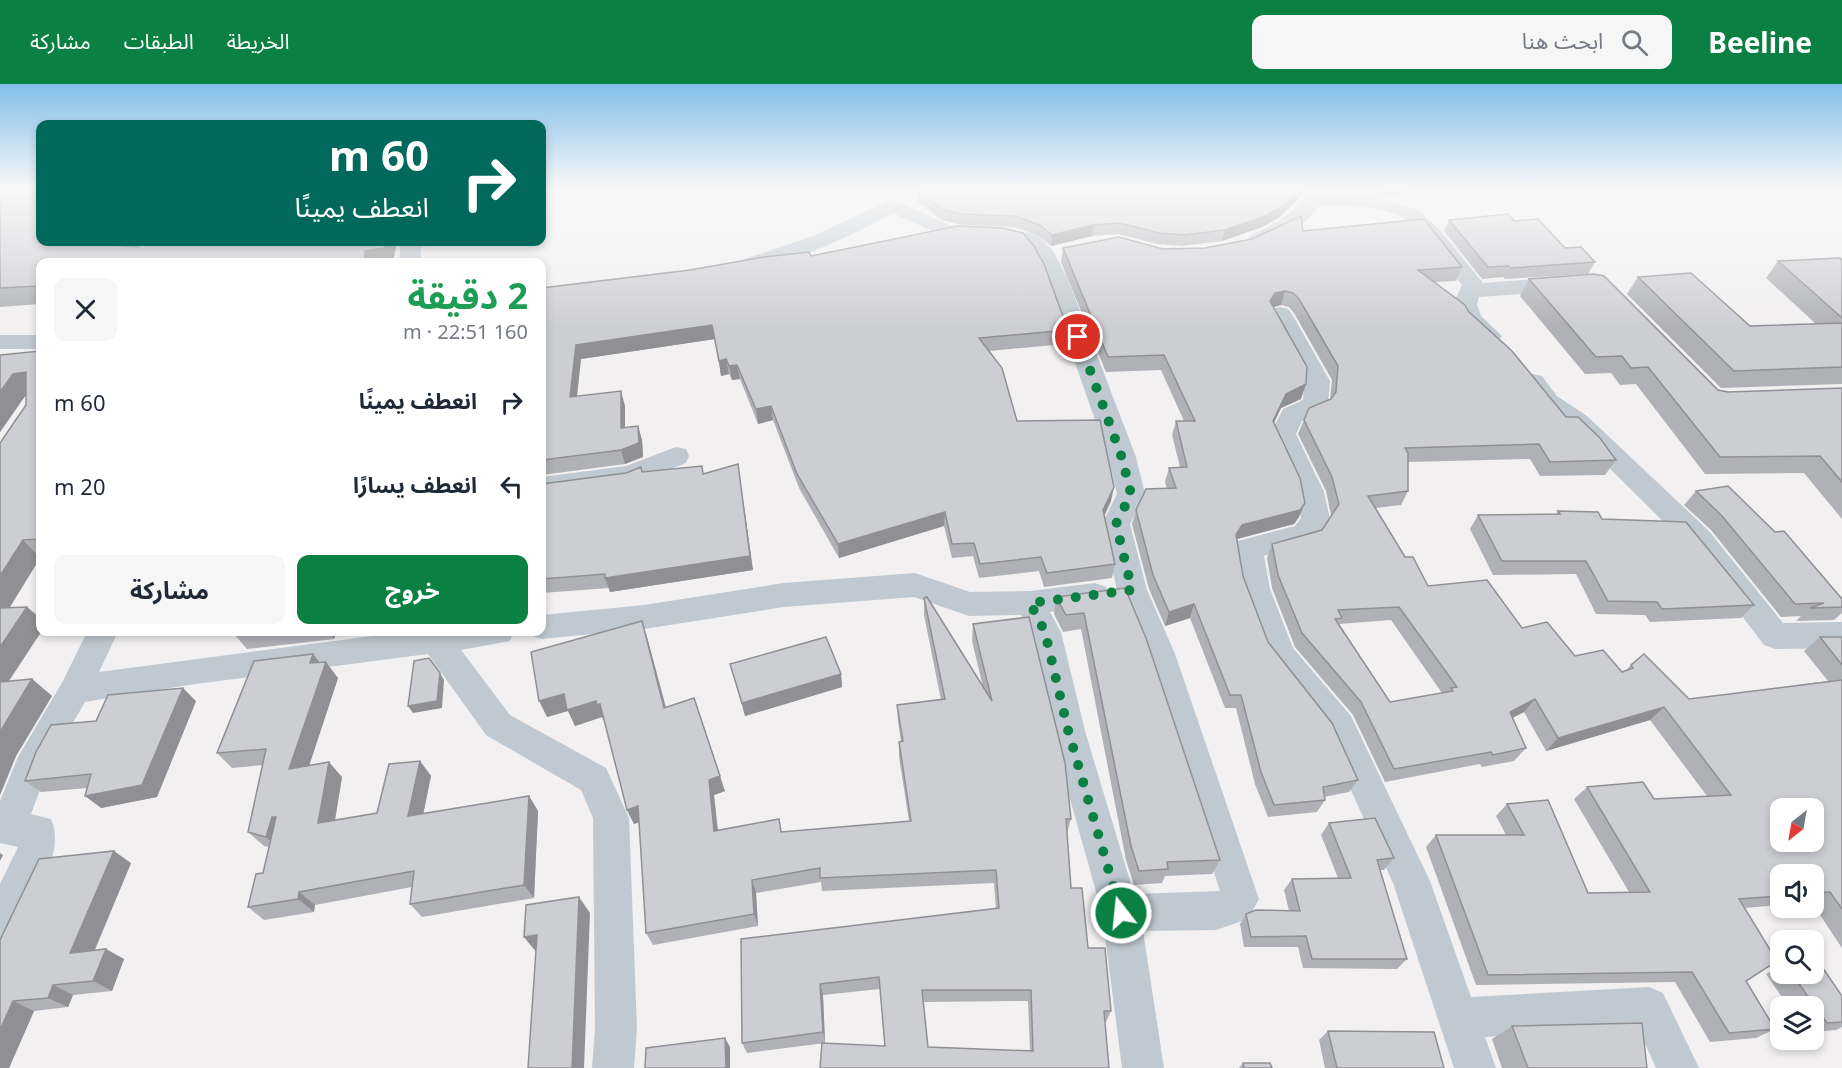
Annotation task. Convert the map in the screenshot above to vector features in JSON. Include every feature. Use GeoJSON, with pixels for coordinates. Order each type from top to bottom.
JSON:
{"type":"FeatureCollection","features":[{"type":"Feature","properties":{"kind":"street"},"geometry":{"type":"LineString","coordinates":[[720,270],[744,268],[833,236]]}},
{"type":"Feature","properties":{"kind":"street"},"geometry":{"type":"LineString","coordinates":[[1011,236],[1030,240],[1054,254],[1056,277],[1122,458],[1131,494],[1116,524],[1132,590],[1159,654],[1240,899],[1234,906],[1216,911],[1121,913]]}},
{"type":"Feature","properties":{"kind":"street"},"geometry":{"type":"LineString","coordinates":[[1236,246],[1258,241],[1268,236]]}},
{"type":"Feature","properties":{"kind":"street"},"geometry":{"type":"LineString","coordinates":[[1432,236],[1473,285],[1473,291],[1465,304],[1471,318],[1512,356],[1548,402],[1578,422],[1699,539],[1775,636],[1842,635]]}},
{"type":"Feature","properties":{"kind":"street"},"geometry":{"type":"LineString","coordinates":[[1473,291],[1584,282]]}},
{"type":"Feature","properties":{"kind":"street"},"geometry":{"type":"LineString","coordinates":[[1280,314],[1301,356],[1317,381],[1315,405],[1292,415],[1283,434],[1310,492],[1316,519],[1305,534],[1248,549],[1255,589],[1280,655],[1340,726],[1411,881],[1475,1068]]}},
{"type":"Feature","properties":{"kind":"street"},"geometry":{"type":"LineString","coordinates":[[0,342],[36,342]]}},
{"type":"Feature","properties":{"kind":"street"},"geometry":{"type":"LineString","coordinates":[[546,486],[630,475],[676,456]]}},
{"type":"Feature","properties":{"kind":"street"},"geometry":{"type":"LineString","coordinates":[[546,627],[644,617],[784,595],[915,585],[969,604],[1030,603],[1132,590]]}},
{"type":"Feature","properties":{"kind":"street"},"geometry":{"type":"LineString","coordinates":[[1030,603],[1045,632],[1068,730],[1121,913],[1143,1068]]}},
{"type":"Feature","properties":{"kind":"street"},"geometry":{"type":"LineString","coordinates":[[0,923],[36,854],[38,831],[3,829],[35,757],[75,690],[100,636]]}},
{"type":"Feature","properties":{"kind":"street"},"geometry":{"type":"LineString","coordinates":[[75,690],[374,639],[456,636]]}},
{"type":"Feature","properties":{"kind":"street"},"geometry":{"type":"LineString","coordinates":[[434,638],[498,725],[594,779],[611,818],[616,1028],[613,1068]]}},
{"type":"Feature","properties":{"kind":"street"},"geometry":{"type":"LineString","coordinates":[[1458,1018],[1649,1007],[1678,1068]]}},
{"type":"Feature","properties":{"kind":"building"},"geometry":{"type":"Polygon","coordinates":[[[0,236],[36,236],[36,246],[385,246],[385,248],[365,251],[364,258],[36,258],[36,286],[0,288],[0,236]]]}},
{"type":"Feature","properties":{"kind":"building"},"geometry":{"type":"Polygon","coordinates":[[[909,236],[1025,236],[1044,264],[1068,330],[979,338],[1002,368],[1017,421],[1100,420],[1114,487],[1103,510],[1115,564],[1047,573],[1041,557],[980,564],[974,543],[952,544],[945,512],[838,544],[797,474],[771,406],[756,409],[737,365],[729,366],[726,359],[719,361],[712,325],[576,345],[570,397],[621,391],[621,428],[638,426],[639,443],[621,450],[546,459],[546,288],[690,270],[764,257],[809,252],[811,256],[909,236]]]}},
{"type":"Feature","properties":{"kind":"building"},"geometry":{"type":"Polygon","coordinates":[[[1259,236],[1437,236],[1462,267],[1418,270],[1465,305],[1468,311],[1512,351],[1566,417],[1578,417],[1600,438],[1616,460],[1550,462],[1539,444],[1405,448],[1408,453],[1408,491],[1368,496],[1405,557],[1413,557],[1428,586],[1487,580],[1522,628],[1547,622],[1575,656],[1603,650],[1622,672],[1633,668],[1631,665],[1644,654],[1689,699],[1842,680],[1842,909],[1830,892],[1824,892],[1824,864],[1770,864],[1770,897],[1739,899],[1770,950],[1770,966],[1746,981],[1770,1021],[1770,1029],[1729,1033],[1692,972],[1488,975],[1436,835],[1524,835],[1507,804],[1548,800],[1588,893],[1650,892],[1587,787],[1643,782],[1654,799],[1731,795],[1664,707],[1558,738],[1535,699],[1510,712],[1526,748],[1394,769],[1361,702],[1302,633],[1278,575],[1272,544],[1322,530],[1339,504],[1332,477],[1304,420],[1309,408],[1331,399],[1336,392],[1338,366],[1299,299],[1293,293],[1285,291],[1275,293],[1270,301],[1307,367],[1306,384],[1286,394],[1273,421],[1300,478],[1305,503],[1300,510],[1242,525],[1236,535],[1243,576],[1268,642],[1332,723],[1358,780],[1323,787],[1325,800],[1274,805],[1261,772],[1241,695],[1230,695],[1194,604],[1169,612],[1153,575],[1136,510],[1146,489],[1176,488],[1169,468],[1187,467],[1176,421],[1195,421],[1164,355],[1108,357],[1063,248],[1119,237],[1163,249],[1205,248],[1259,236]],[[1399,607],[1338,610],[1342,618],[1335,619],[1390,702],[1453,691],[1451,688],[1457,687],[1399,607]]]}},
{"type":"Feature","properties":{"kind":"building"},"geometry":{"type":"Polygon","coordinates":[[[1462,236],[1554,236],[1565,248],[1581,247],[1595,262],[1511,268],[1509,266],[1488,267],[1462,236]]]}},
{"type":"Feature","properties":{"kind":"building"},"geometry":{"type":"Polygon","coordinates":[[[1840,258],[1842,260],[1842,318],[1778,261],[1840,258]]]}},
{"type":"Feature","properties":{"kind":"building"},"geometry":{"type":"Polygon","coordinates":[[[1691,273],[1750,326],[1842,323],[1842,367],[1734,371],[1638,277],[1691,273]]]}},
{"type":"Feature","properties":{"kind":"building"},"geometry":{"type":"Polygon","coordinates":[[[1594,274],[1604,276],[1718,390],[1728,392],[1842,388],[1842,482],[1820,456],[1720,457],[1648,367],[1631,368],[1622,356],[1596,357],[1529,279],[1594,274]]]}},
{"type":"Feature","properties":{"kind":"building"},"geometry":{"type":"Polygon","coordinates":[[[36,351],[36,539],[23,540],[0,576],[0,443],[26,405],[26,372],[13,374],[0,392],[0,355],[36,351]]]}},
{"type":"Feature","properties":{"kind":"building"},"geometry":{"type":"Polygon","coordinates":[[[738,464],[750,556],[605,578],[605,574],[546,579],[546,483],[626,473],[641,467],[642,472],[702,466],[703,474],[738,464]]]}},
{"type":"Feature","properties":{"kind":"building"},"geometry":{"type":"Polygon","coordinates":[[[1728,486],[1775,532],[1784,531],[1842,599],[1842,607],[1810,608],[1824,603],[1795,604],[1722,516],[1696,491],[1728,486]]]}},
{"type":"Feature","properties":{"kind":"building"},"geometry":{"type":"Polygon","coordinates":[[[1558,511],[1598,512],[1602,519],[1686,522],[1754,605],[1662,609],[1657,602],[1608,601],[1586,561],[1502,561],[1478,515],[1560,514],[1558,511]]]}},
{"type":"Feature","properties":{"kind":"building"},"geometry":{"type":"Polygon","coordinates":[[[1125,588],[1146,638],[1220,860],[1167,862],[1168,869],[1139,871],[1131,846],[1084,613],[1066,615],[1056,597],[1125,588]]]}},
{"type":"Feature","properties":{"kind":"building"},"geometry":{"type":"Polygon","coordinates":[[[927,597],[992,701],[973,624],[1029,617],[1065,763],[1071,819],[1066,819],[1071,888],[1082,888],[1088,948],[1105,948],[1111,1011],[1104,1011],[1109,1068],[820,1068],[822,1043],[885,1046],[879,977],[820,984],[823,1032],[742,1043],[741,939],[999,908],[996,870],[820,878],[820,868],[752,880],[754,914],[646,933],[638,806],[627,810],[600,704],[597,705],[596,701],[567,710],[564,694],[539,701],[531,652],[642,621],[664,708],[694,698],[720,776],[709,780],[714,831],[779,819],[781,832],[911,821],[899,742],[903,741],[897,705],[945,699],[924,598],[927,597]],[[922,990],[928,1047],[1033,1051],[1031,990],[922,990]]]}},
{"type":"Feature","properties":{"kind":"building"},"geometry":{"type":"Polygon","coordinates":[[[27,607],[0,647],[0,608],[27,607]]]}},
{"type":"Feature","properties":{"kind":"building"},"geometry":{"type":"Polygon","coordinates":[[[826,637],[841,674],[742,703],[730,664],[826,637]]]}},
{"type":"Feature","properties":{"kind":"building"},"geometry":{"type":"Polygon","coordinates":[[[1820,637],[1842,637],[1842,665],[1820,637]]]}},
{"type":"Feature","properties":{"kind":"building"},"geometry":{"type":"Polygon","coordinates":[[[313,654],[310,663],[326,662],[289,769],[329,762],[318,823],[377,813],[389,764],[420,761],[408,816],[529,796],[524,885],[410,904],[414,871],[299,892],[298,899],[248,907],[256,874],[263,873],[276,817],[272,817],[266,837],[248,832],[266,749],[217,753],[254,661],[313,654]]]}},
{"type":"Feature","properties":{"kind":"building"},"geometry":{"type":"Polygon","coordinates":[[[429,658],[440,673],[437,701],[408,706],[414,661],[429,658]]]}},
{"type":"Feature","properties":{"kind":"building"},"geometry":{"type":"Polygon","coordinates":[[[32,679],[0,732],[0,682],[32,679]]]}},
{"type":"Feature","properties":{"kind":"building"},"geometry":{"type":"Polygon","coordinates":[[[183,688],[142,785],[85,796],[91,774],[25,781],[36,752],[51,725],[96,721],[108,695],[183,688]]]}},
{"type":"Feature","properties":{"kind":"building"},"geometry":{"type":"Polygon","coordinates":[[[1375,818],[1394,858],[1377,860],[1407,959],[1312,959],[1306,936],[1251,937],[1246,914],[1256,910],[1300,911],[1292,879],[1351,878],[1329,823],[1375,818]]]}},
{"type":"Feature","properties":{"kind":"building"},"geometry":{"type":"Polygon","coordinates":[[[114,851],[70,953],[106,949],[93,981],[53,985],[48,998],[13,1001],[0,1030],[0,940],[39,859],[114,851]]]}},
{"type":"Feature","properties":{"kind":"building"},"geometry":{"type":"Polygon","coordinates":[[[579,897],[572,1068],[528,1068],[537,935],[524,937],[526,905],[579,897]]]}},
{"type":"Feature","properties":{"kind":"building"},"geometry":{"type":"Polygon","coordinates":[[[1824,970],[1842,996],[1842,1022],[1827,1023],[1824,1019],[1824,996],[1808,996],[1799,984],[1824,984],[1824,970]]]}},
{"type":"Feature","properties":{"kind":"building"},"geometry":{"type":"Polygon","coordinates":[[[1642,1023],[1647,1068],[1528,1068],[1512,1026],[1642,1023]]]}},
{"type":"Feature","properties":{"kind":"building"},"geometry":{"type":"Polygon","coordinates":[[[1328,1031],[1434,1032],[1444,1068],[1337,1068],[1328,1031]]]}},
{"type":"Feature","properties":{"kind":"building"},"geometry":{"type":"Polygon","coordinates":[[[725,1038],[726,1068],[645,1068],[646,1048],[725,1038]]]}},
{"type":"Feature","properties":{"kind":"building"},"geometry":{"type":"Polygon","coordinates":[[[1243,1063],[1270,1063],[1272,1068],[1244,1068],[1243,1063]]]}},
{"type":"Feature","properties":{"kind":"route"},"geometry":{"type":"LineString","coordinates":[[1078,337],[1122,458],[1131,494],[1116,524],[1132,590],[1030,603],[1045,632],[1068,730],[1121,913]]}}]}
